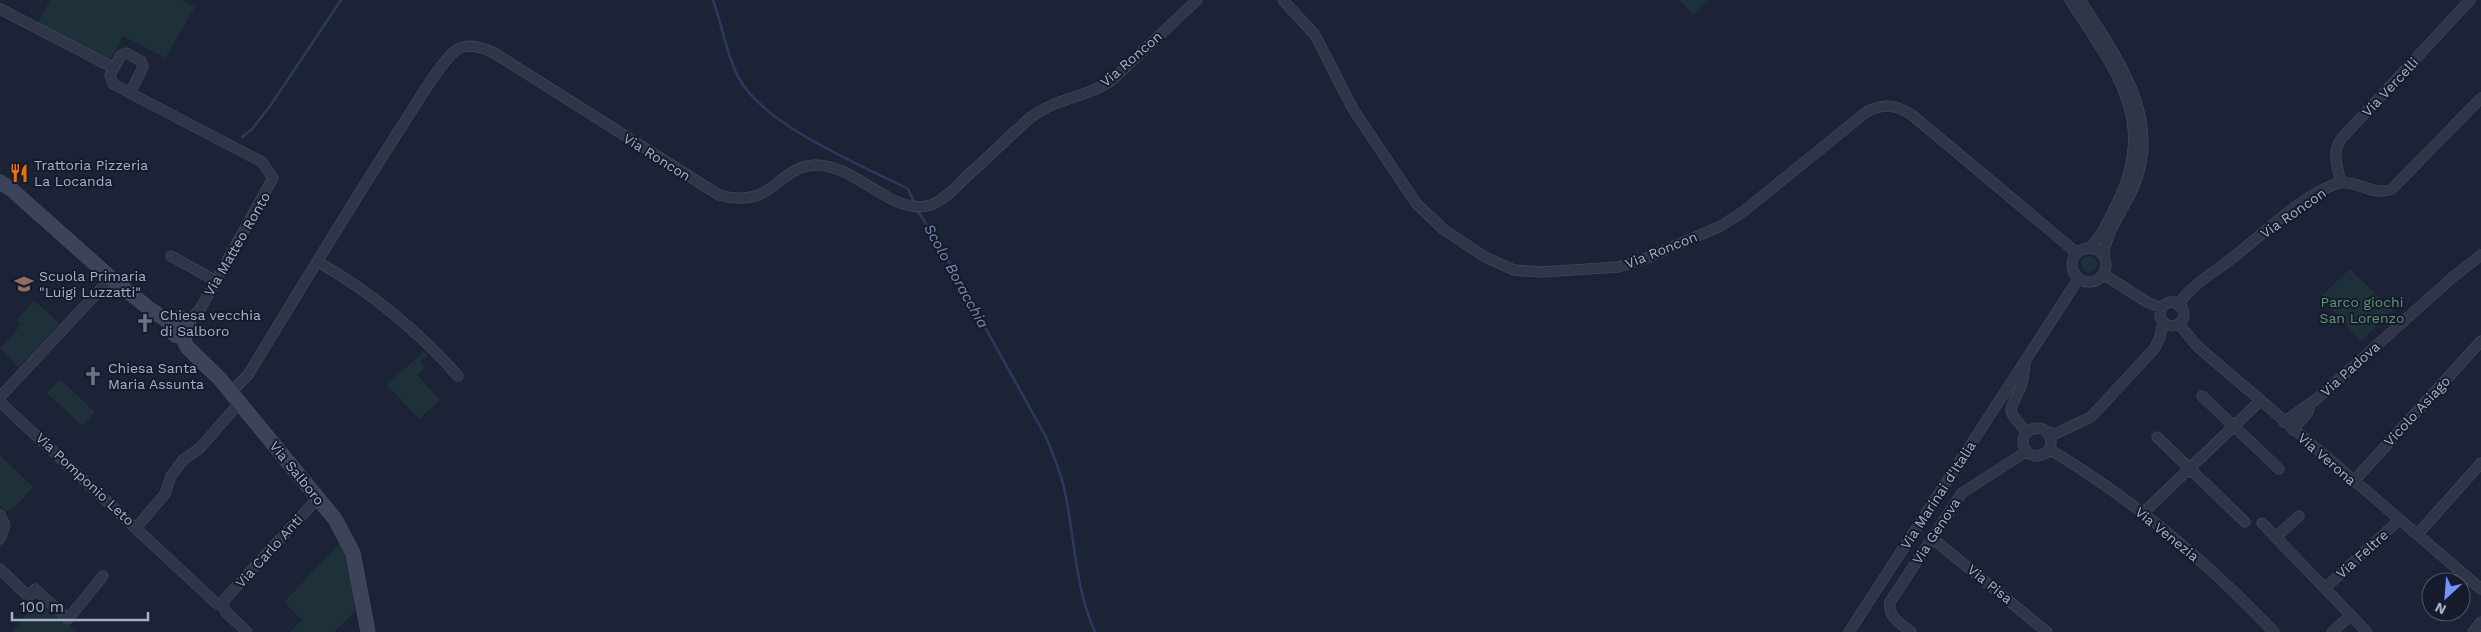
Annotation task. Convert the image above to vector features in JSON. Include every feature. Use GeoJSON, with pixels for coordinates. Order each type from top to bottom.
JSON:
{"type":"FeatureCollection","features":[{"type":"Feature","properties":{"kind":"street","name":"Via Roncon"},"geometry":{"type":"LineString","coordinates":[[235,397],[365,184],[447,60],[455,51],[469,46],[494,53],[719,195],[745,199],[757,197],[797,170],[816,165],[837,170],[916,206],[929,206],[948,194],[1031,118],[1055,103],[1096,90],[1112,80],[1197,0]]}},
{"type":"Feature","properties":{"kind":"street","name":"Via Roncon"},"geometry":{"type":"LineString","coordinates":[[1283,0],[1316,35],[1354,109],[1416,203],[1450,234],[1485,256],[1514,270],[1541,272],[1624,265],[1644,259],[1721,226],[1865,114],[1882,106],[1901,108],[1912,114],[2077,253]]}},
{"type":"Feature","properties":{"kind":"street"},"geometry":{"type":"LineString","coordinates":[[2070,0],[2107,57],[2124,90],[2130,108],[2135,139],[2132,165],[2121,196],[2099,238],[2089,248],[2077,253],[2073,260],[2072,268],[2079,278],[2092,281],[2103,274],[2106,265],[2104,256],[2106,242],[2136,181],[2143,154],[2144,138],[2139,106],[2132,87],[2114,53],[2080,0]]}},
{"type":"Feature","properties":{"kind":"street","name":"Via Vercelli"},"geometry":{"type":"LineString","coordinates":[[2341,183],[2334,154],[2335,148],[2470,0]]}},
{"type":"Feature","properties":{"kind":"street"},"geometry":{"type":"LineString","coordinates":[[0,10],[114,68],[121,56],[126,53],[141,62],[143,67],[130,93]]}},
{"type":"Feature","properties":{"kind":"street","name":"Via Matteo Ronto"},"geometry":{"type":"LineString","coordinates":[[114,68],[110,80],[113,84],[262,162],[273,178],[198,311],[186,321]]}},
{"type":"Feature","properties":{"kind":"street","name":"Via Roncon"},"geometry":{"type":"LineString","coordinates":[[2178,305],[2196,285],[2288,214],[2324,189],[2341,183],[2381,192],[2392,189],[2481,98]]}},
{"type":"Feature","properties":{"kind":"street","name":"Via Salboro"},"geometry":{"type":"LineString","coordinates":[[0,182],[11,189],[111,278],[151,310],[171,323],[172,333],[182,336],[187,347],[235,397],[318,498],[335,519],[353,553],[368,632]]}},
{"type":"Feature","properties":{"kind":"street"},"geometry":{"type":"LineString","coordinates":[[2089,248],[2097,250],[2104,256]]}},
{"type":"Feature","properties":{"kind":"street","name":"Via Padova"},"geometry":{"type":"LineString","coordinates":[[2284,422],[2301,408],[2310,405],[2453,277],[2481,255]]}},
{"type":"Feature","properties":{"kind":"street"},"geometry":{"type":"LineString","coordinates":[[171,256],[216,281]]}},
{"type":"Feature","properties":{"kind":"street"},"geometry":{"type":"LineString","coordinates":[[318,262],[348,279],[413,329],[458,376]]}},
{"type":"Feature","properties":{"kind":"street"},"geometry":{"type":"LineString","coordinates":[[2103,274],[2147,302],[2161,308]]}},
{"type":"Feature","properties":{"kind":"street"},"geometry":{"type":"LineString","coordinates":[[0,397],[111,278]]}},
{"type":"Feature","properties":{"kind":"street","name":"Via Marinai d'Italia"},"geometry":{"type":"LineString","coordinates":[[1849,632],[2079,278]]}},
{"type":"Feature","properties":{"kind":"street"},"geometry":{"type":"LineString","coordinates":[[2161,308],[2170,302],[2178,305],[2183,314],[2179,324],[2172,326],[2163,321]]}},
{"type":"Feature","properties":{"kind":"street"},"geometry":{"type":"LineString","coordinates":[[2046,431],[2051,441],[2049,449],[2038,456],[2027,451],[2024,443],[2027,432],[2038,428],[2055,434],[2091,417],[2155,348],[2160,338],[2163,321],[2161,308]]}},
{"type":"Feature","properties":{"kind":"street"},"geometry":{"type":"LineString","coordinates":[[171,323],[178,318],[186,321],[188,330],[182,336]]}},
{"type":"Feature","properties":{"kind":"street","name":"Via Verona"},"geometry":{"type":"LineString","coordinates":[[2179,324],[2197,346],[2353,482],[2481,589]]}},
{"type":"Feature","properties":{"kind":"street","name":"Vicolo Asiago"},"geometry":{"type":"LineString","coordinates":[[2353,482],[2481,341]]}},
{"type":"Feature","properties":{"kind":"street","name":"Via Marinai d'Italia"},"geometry":{"type":"LineString","coordinates":[[2026,358],[2022,385],[2011,404],[2010,411],[2027,432]]}},
{"type":"Feature","properties":{"kind":"street"},"geometry":{"type":"LineString","coordinates":[[2202,396],[2279,469]]}},
{"type":"Feature","properties":{"kind":"street","name":"Via Pomponio Leto"},"geometry":{"type":"LineString","coordinates":[[0,402],[136,528],[164,494],[171,476],[183,460],[200,448],[235,397]]}},
{"type":"Feature","properties":{"kind":"street"},"geometry":{"type":"LineString","coordinates":[[2143,513],[2260,401]]}},
{"type":"Feature","properties":{"kind":"street","name":"Via Padova"},"geometry":{"type":"LineString","coordinates":[[2293,430],[2308,412],[2310,405]]}},
{"type":"Feature","properties":{"kind":"street"},"geometry":{"type":"LineString","coordinates":[[2157,437],[2245,522]]}},
{"type":"Feature","properties":{"kind":"street","name":"Via Venezia"},"geometry":{"type":"LineString","coordinates":[[2049,449],[2143,513],[2196,556],[2274,632]]}},
{"type":"Feature","properties":{"kind":"street","name":"Via Genova"},"geometry":{"type":"LineString","coordinates":[[1911,632],[1892,616],[1889,609],[1890,602],[1962,493],[2027,451]]}},
{"type":"Feature","properties":{"kind":"street"},"geometry":{"type":"LineString","coordinates":[[2417,535],[2481,463]]}},
{"type":"Feature","properties":{"kind":"street","name":"Via Carlo Anti"},"geometry":{"type":"LineString","coordinates":[[223,606],[225,599],[318,498]]}},
{"type":"Feature","properties":{"kind":"street"},"geometry":{"type":"LineString","coordinates":[[0,514],[5,525],[0,539]]}},
{"type":"Feature","properties":{"kind":"street"},"geometry":{"type":"LineString","coordinates":[[2276,538],[2299,516]]}},
{"type":"Feature","properties":{"kind":"street","name":"Via Feltre"},"geometry":{"type":"LineString","coordinates":[[2324,588],[2399,520]]}},
{"type":"Feature","properties":{"kind":"street"},"geometry":{"type":"LineString","coordinates":[[2262,524],[2367,632]]}},
{"type":"Feature","properties":{"kind":"street"},"geometry":{"type":"LineString","coordinates":[[136,528],[216,603],[223,606],[226,612],[247,632]]}},
{"type":"Feature","properties":{"kind":"street","name":"Via Pisa"},"geometry":{"type":"LineString","coordinates":[[1932,538],[2047,632]]}},
{"type":"Feature","properties":{"kind":"street"},"geometry":{"type":"LineString","coordinates":[[0,569],[29,596],[36,589],[68,618],[103,576]]}},
{"type":"Feature","properties":{"kind":"street"},"geometry":{"type":"LineString","coordinates":[[2332,632],[2351,615]]}},
{"type":"Feature","properties":{"kind":"street"},"geometry":{"type":"LineString","coordinates":[[2473,632],[2481,622]]}},
{"type":"Feature","properties":{"kind":"green space"},"geometry":{"type":"Polygon","coordinates":[[[50,0],[182,0],[195,7],[165,58],[123,36],[110,60],[38,23],[50,0]]]}},
{"type":"Feature","properties":{"kind":"green space"},"geometry":{"type":"Polygon","coordinates":[[[1679,0],[1709,0],[1694,15],[1679,0]]]}},
{"type":"Feature","properties":{"kind":"green space"},"geometry":{"type":"Polygon","coordinates":[[[2086,256],[2092,256],[2097,261],[2095,270],[2086,272],[2081,267],[2081,261],[2086,256]]]}},
{"type":"Feature","properties":{"kind":"green space","name":"Parco giochi San Lorenzo"},"geometry":{"type":"Polygon","coordinates":[[[2350,269],[2393,311],[2361,341],[2320,297],[2350,269]]]}},
{"type":"Feature","properties":{"kind":"green space"},"geometry":{"type":"Polygon","coordinates":[[[34,300],[60,324],[19,367],[0,348],[21,325],[17,320],[34,300]]]}},
{"type":"Feature","properties":{"kind":"green space"},"geometry":{"type":"Polygon","coordinates":[[[424,351],[428,355],[420,362],[425,367],[417,375],[440,400],[419,419],[387,385],[424,351]]]}},
{"type":"Feature","properties":{"kind":"green space"},"geometry":{"type":"Polygon","coordinates":[[[60,379],[95,412],[82,426],[47,393],[60,379]]]}},
{"type":"Feature","properties":{"kind":"green space"},"geometry":{"type":"Polygon","coordinates":[[[0,455],[33,487],[16,506],[7,511],[0,507],[0,455]]]}},
{"type":"Feature","properties":{"kind":"green space"},"geometry":{"type":"Polygon","coordinates":[[[340,543],[349,566],[347,567],[350,573],[356,611],[334,632],[290,632],[302,620],[284,602],[340,543]]]}},
{"type":"Feature","properties":{"kind":"green space"},"geometry":{"type":"Polygon","coordinates":[[[39,599],[76,632],[12,632],[39,599]]]}},
{"type":"Feature","properties":{"kind":"waterway"},"geometry":{"type":"LineString","coordinates":[[242,137],[252,129],[270,106],[341,0]]}},
{"type":"Feature","properties":{"kind":"waterway","name":"Scolo Boracchia"},"geometry":{"type":"LineString","coordinates":[[713,0],[735,71],[753,97],[771,113],[816,143],[908,189],[914,202]]}},
{"type":"Feature","properties":{"kind":"waterway","name":"Scolo Boracchia"},"geometry":{"type":"LineString","coordinates":[[917,210],[935,237],[1046,437],[1063,485],[1079,581],[1088,615],[1095,632]]}},
{"type":"Feature","properties":{"kind":"place","name":"Trattoria Pizzeria La Locanda"},"geometry":{"type":"Point","coordinates":[19,173]}},
{"type":"Feature","properties":{"kind":"place","name":"Scuola Primaria \"Luigi Luzzatti\""},"geometry":{"type":"Point","coordinates":[24,284]}},
{"type":"Feature","properties":{"kind":"place","name":"Chiesa vecchia di Salboro"},"geometry":{"type":"Point","coordinates":[145,323]}},
{"type":"Feature","properties":{"kind":"place","name":"Chiesa Santa Maria Assunta"},"geometry":{"type":"Point","coordinates":[93,376]}}]}
